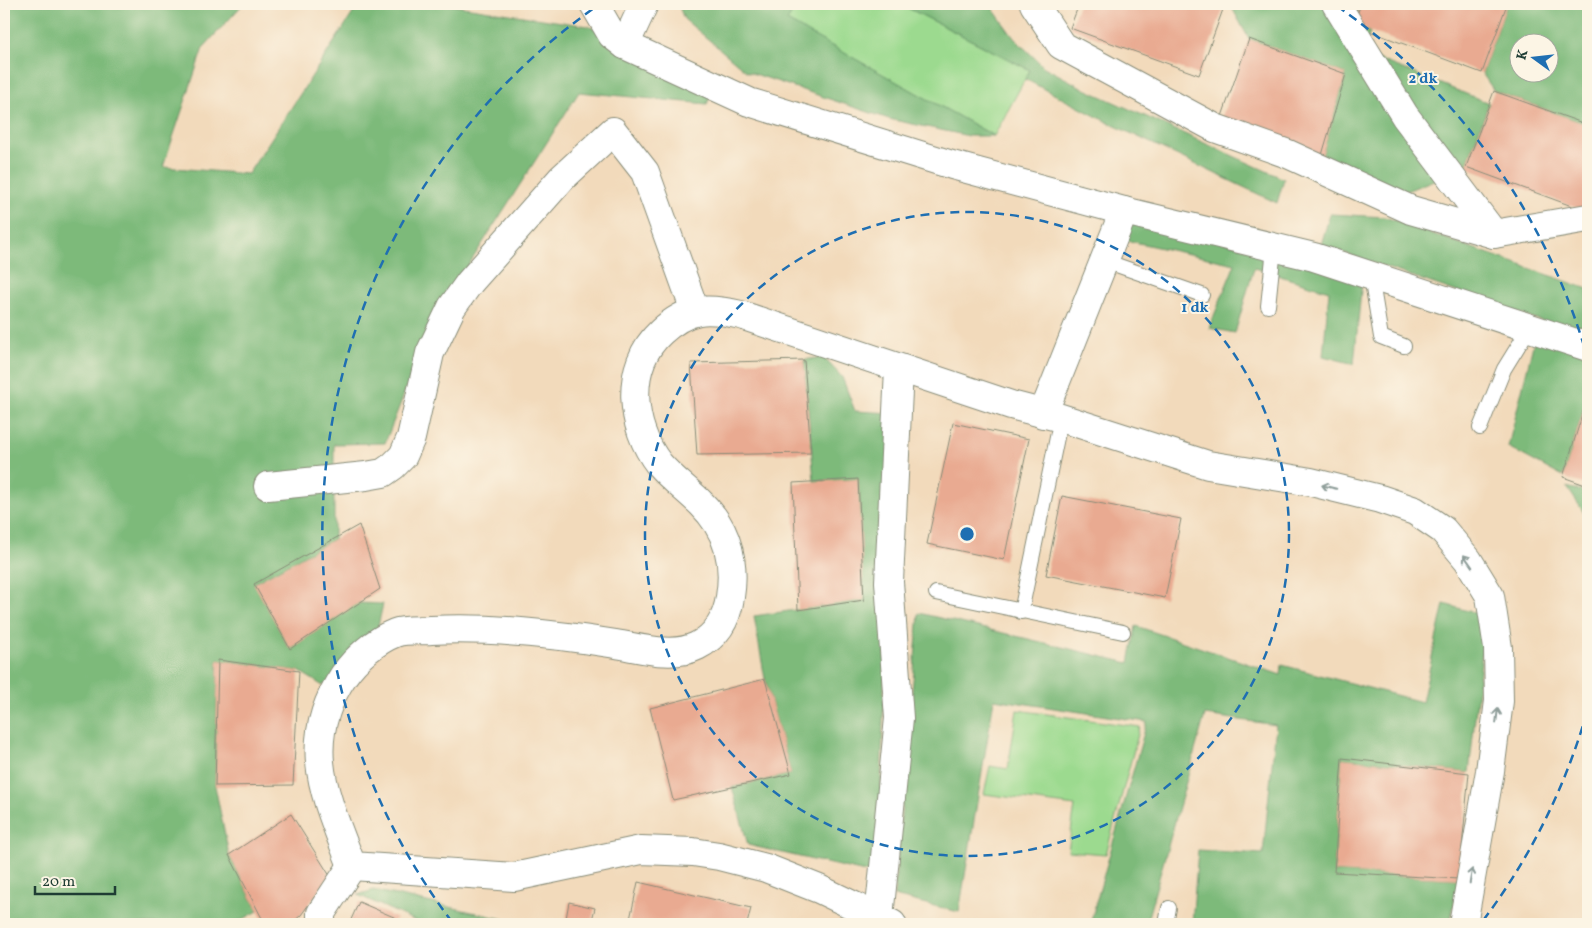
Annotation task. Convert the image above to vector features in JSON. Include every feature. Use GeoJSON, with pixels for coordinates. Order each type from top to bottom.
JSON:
{"type":"FeatureCollection","features":[{"type":"Feature","properties":{"kind":"street"},"geometry":{"type":"LineString","coordinates":[[594,4],[612,35],[626,45],[749,102],[952,165],[1124,212],[1314,257],[1588,347]]}},
{"type":"Feature","properties":{"kind":"street"},"geometry":{"type":"LineString","coordinates":[[626,45],[644,4]]}},
{"type":"Feature","properties":{"kind":"street"},"geometry":{"type":"LineString","coordinates":[[1034,4],[1061,45],[1214,128],[1288,154],[1411,210],[1494,234],[1588,218]]}},
{"type":"Feature","properties":{"kind":"street"},"geometry":{"type":"LineString","coordinates":[[1336,4],[1405,116],[1494,234]]}},
{"type":"Feature","properties":{"kind":"street"},"geometry":{"type":"LineString","coordinates":[[268,486],[366,476],[384,472],[403,456],[411,438],[430,353],[452,307],[470,282],[562,178],[613,131],[645,172],[695,310]]}},
{"type":"Feature","properties":{"kind":"street"},"geometry":{"type":"LineString","coordinates":[[1052,416],[1124,212]]}},
{"type":"Feature","properties":{"kind":"street"},"geometry":{"type":"LineString","coordinates":[[352,866],[331,809],[319,768],[318,742],[323,716],[333,691],[350,666],[370,647],[396,632],[475,628],[567,636],[666,652],[691,649],[708,640],[722,626],[729,606],[733,578],[730,551],[718,524],[703,504],[660,465],[648,446],[638,418],[635,398],[636,375],[644,353],[656,337],[674,320],[695,310],[716,309],[741,315],[899,369],[1208,465],[1311,482],[1389,502],[1416,511],[1443,530],[1468,560],[1490,596],[1498,648],[1499,701],[1490,771],[1463,924]]}},
{"type":"Feature","properties":{"kind":"street"},"geometry":{"type":"LineString","coordinates":[[352,866],[514,876],[641,850],[693,852],[719,856],[766,868],[886,920],[899,718],[888,582],[899,369]]}},
{"type":"Feature","properties":{"kind":"street"},"geometry":{"type":"LineString","coordinates":[[321,924],[321,913],[352,866]]}},
{"type":"Feature","properties":{"kind":"lane"},"geometry":{"type":"LineString","coordinates":[[1268,306],[1274,248]]}},
{"type":"Feature","properties":{"kind":"lane"},"geometry":{"type":"LineString","coordinates":[[1105,262],[1202,295]]}},
{"type":"Feature","properties":{"kind":"lane"},"geometry":{"type":"LineString","coordinates":[[1371,276],[1381,337],[1404,346]]}},
{"type":"Feature","properties":{"kind":"lane"},"geometry":{"type":"LineString","coordinates":[[1480,428],[1504,369],[1530,327]]}},
{"type":"Feature","properties":{"kind":"lane"},"geometry":{"type":"LineString","coordinates":[[1021,612],[1052,416]]}},
{"type":"Feature","properties":{"kind":"lane"},"geometry":{"type":"LineString","coordinates":[[936,593],[1123,632]]}},
{"type":"Feature","properties":{"kind":"lane"},"geometry":{"type":"LineString","coordinates":[[1166,924],[1169,908]]}},
{"type":"Feature","properties":{"kind":"green space"},"geometry":{"type":"Polygon","coordinates":[[[4,4],[243,4],[203,48],[163,167],[248,174],[359,4],[444,4],[588,26],[718,79],[707,104],[579,92],[468,266],[412,374],[385,443],[334,444],[334,539],[254,583],[290,649],[358,603],[383,604],[374,644],[323,686],[299,671],[218,660],[215,786],[229,855],[258,911],[234,924],[4,924],[4,4]]]}},
{"type":"Feature","properties":{"kind":"green space"},"geometry":{"type":"Polygon","coordinates":[[[678,4],[797,4],[787,21],[994,136],[969,136],[889,119],[746,71],[684,19],[678,4]]]}},
{"type":"Feature","properties":{"kind":"green space"},"geometry":{"type":"Polygon","coordinates":[[[797,4],[900,4],[1030,70],[994,136],[786,21],[797,4]]]}},
{"type":"Feature","properties":{"kind":"green space"},"geometry":{"type":"Polygon","coordinates":[[[900,4],[993,4],[993,9],[1014,38],[1044,67],[1085,89],[1284,179],[1277,203],[1109,123],[1025,79],[1030,70],[900,4]]]}},
{"type":"Feature","properties":{"kind":"green space"},"geometry":{"type":"Polygon","coordinates":[[[1230,4],[1361,4],[1353,25],[1370,32],[1362,53],[1489,103],[1466,167],[1399,194],[1322,155],[1346,74],[1249,39],[1230,4]]]}},
{"type":"Feature","properties":{"kind":"green space"},"geometry":{"type":"Polygon","coordinates":[[[1507,4],[1530,4],[1538,7],[1541,4],[1588,4],[1588,125],[1494,91],[1482,73],[1507,4]]]}},
{"type":"Feature","properties":{"kind":"green space"},"geometry":{"type":"Polygon","coordinates":[[[1330,214],[1385,217],[1588,289],[1588,337],[1321,245],[1330,214]]]}},
{"type":"Feature","properties":{"kind":"green space"},"geometry":{"type":"Polygon","coordinates":[[[1130,217],[1362,280],[1354,364],[1323,356],[1329,291],[1254,268],[1235,333],[1209,328],[1235,264],[1125,240],[1130,217]]]}},
{"type":"Feature","properties":{"kind":"green space"},"geometry":{"type":"Polygon","coordinates":[[[1535,337],[1588,355],[1588,395],[1563,477],[1508,447],[1535,337]]]}},
{"type":"Feature","properties":{"kind":"green space"},"geometry":{"type":"Polygon","coordinates":[[[823,357],[842,377],[855,411],[893,413],[878,875],[748,845],[732,787],[791,774],[765,679],[754,616],[864,600],[858,479],[814,481],[804,360],[823,357]]]}},
{"type":"Feature","properties":{"kind":"green space"},"geometry":{"type":"Polygon","coordinates":[[[1567,487],[1588,493],[1588,519],[1567,487]]]}},
{"type":"Feature","properties":{"kind":"green space"},"geometry":{"type":"Polygon","coordinates":[[[1444,604],[1486,616],[1469,773],[1342,758],[1334,872],[1459,879],[1450,924],[1192,924],[1198,850],[1263,854],[1276,725],[1205,715],[1146,924],[1090,924],[1147,722],[994,699],[959,912],[894,896],[919,613],[1129,663],[1136,626],[1281,675],[1282,665],[1422,702],[1444,604]]]}},
{"type":"Feature","properties":{"kind":"green space"},"geometry":{"type":"Polygon","coordinates":[[[1017,710],[1140,727],[1106,854],[1068,851],[1075,806],[984,794],[990,766],[1008,769],[1017,710]]]}},
{"type":"Feature","properties":{"kind":"green space"},"geometry":{"type":"Polygon","coordinates":[[[373,890],[526,924],[422,924],[358,895],[373,890]]]}},
{"type":"Feature","properties":{"kind":"building"},"geometry":{"type":"Polygon","coordinates":[[[1079,4],[1225,4],[1199,75],[1070,28],[1079,4]]]}},
{"type":"Feature","properties":{"kind":"building"},"geometry":{"type":"Polygon","coordinates":[[[1361,4],[1507,4],[1482,73],[1353,25],[1361,4]]]}},
{"type":"Feature","properties":{"kind":"building"},"geometry":{"type":"Polygon","coordinates":[[[1249,39],[1346,74],[1322,155],[1219,125],[1249,39]]]}},
{"type":"Feature","properties":{"kind":"building"},"geometry":{"type":"Polygon","coordinates":[[[1494,91],[1588,125],[1588,212],[1466,167],[1494,91]]]}},
{"type":"Feature","properties":{"kind":"building"},"geometry":{"type":"Polygon","coordinates":[[[804,360],[811,453],[697,455],[691,363],[804,360]]]}},
{"type":"Feature","properties":{"kind":"building"},"geometry":{"type":"Polygon","coordinates":[[[1588,396],[1588,486],[1563,477],[1588,396]]]}},
{"type":"Feature","properties":{"kind":"building"},"geometry":{"type":"Polygon","coordinates":[[[953,423],[1029,439],[1004,560],[927,544],[953,423]]]}},
{"type":"Feature","properties":{"kind":"building"},"geometry":{"type":"Polygon","coordinates":[[[858,479],[864,600],[798,610],[793,483],[858,479]]]}},
{"type":"Feature","properties":{"kind":"building"},"geometry":{"type":"Polygon","coordinates":[[[1062,496],[1181,519],[1165,598],[1046,575],[1062,496]]]}},
{"type":"Feature","properties":{"kind":"building"},"geometry":{"type":"Polygon","coordinates":[[[359,525],[380,589],[290,649],[254,584],[359,525]]]}},
{"type":"Feature","properties":{"kind":"building"},"geometry":{"type":"Polygon","coordinates":[[[218,660],[299,671],[293,785],[215,786],[218,660]]]}},
{"type":"Feature","properties":{"kind":"building"},"geometry":{"type":"Polygon","coordinates":[[[765,679],[791,774],[673,800],[650,708],[765,679]]]}},
{"type":"Feature","properties":{"kind":"building"},"geometry":{"type":"Polygon","coordinates":[[[1342,758],[1469,773],[1459,879],[1334,872],[1342,758]]]}},
{"type":"Feature","properties":{"kind":"building"},"geometry":{"type":"Polygon","coordinates":[[[291,814],[330,876],[301,915],[291,924],[265,924],[229,855],[291,814]]]}},
{"type":"Feature","properties":{"kind":"building"},"geometry":{"type":"Polygon","coordinates":[[[638,882],[751,908],[747,924],[629,924],[638,882]]]}},
{"type":"Feature","properties":{"kind":"building"},"geometry":{"type":"Polygon","coordinates":[[[359,902],[396,918],[393,924],[349,924],[359,902]]]}},
{"type":"Feature","properties":{"kind":"building"},"geometry":{"type":"Polygon","coordinates":[[[569,902],[595,908],[591,924],[565,924],[569,902]]]}}]}
